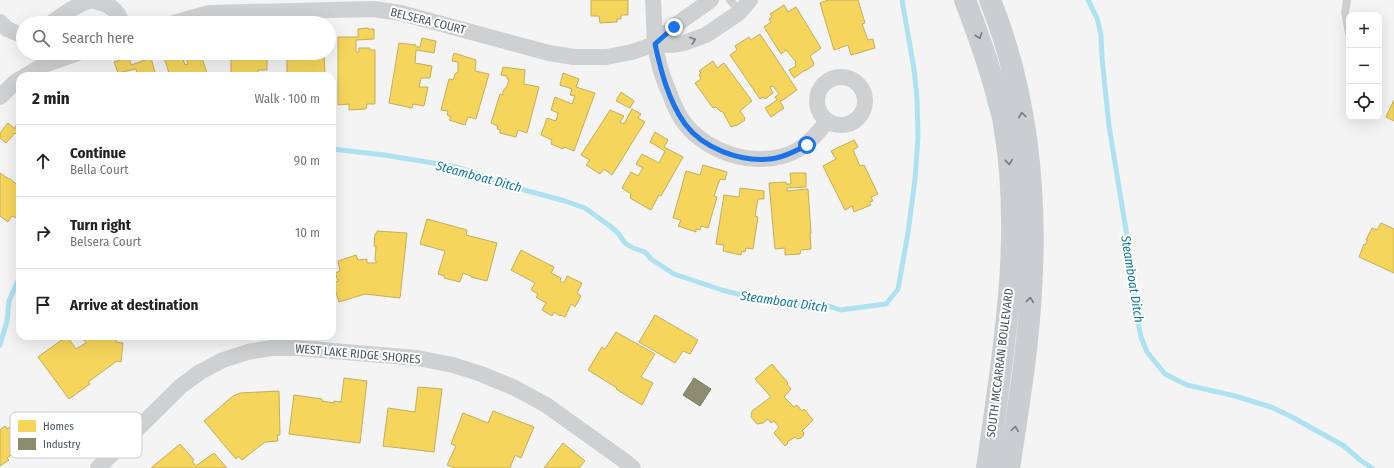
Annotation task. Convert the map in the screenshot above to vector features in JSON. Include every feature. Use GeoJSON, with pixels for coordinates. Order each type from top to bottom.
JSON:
{"type":"FeatureCollection","features":[{"type":"Feature","properties":{"kind":"main road","name":"SOUTH MCCARRAN BOULEVARD"},"geometry":{"type":"LineString","coordinates":[[965,0],[991,72],[1004,124],[1010,177],[1012,233],[1005,340],[987,468]]}},
{"type":"Feature","properties":{"kind":"main road","name":"SOUTH MCCARRAN BOULEVARD"},"geometry":{"type":"LineString","coordinates":[[990,0],[999,22],[1016,81],[1031,174],[1033,237],[1031,291],[1025,358],[1009,468]]}},
{"type":"Feature","properties":{"kind":"street"},"geometry":{"type":"LineString","coordinates":[[62,16],[82,3],[90,0],[106,3],[114,8],[119,16]]}},
{"type":"Feature","properties":{"kind":"street"},"geometry":{"type":"LineString","coordinates":[[653,0],[655,44],[662,78],[674,105],[685,124],[697,137],[730,154],[749,159],[770,159],[793,153],[807,145],[817,135],[827,121]]}},
{"type":"Feature","properties":{"kind":"street","name":"BELSERA COURT"},"geometry":{"type":"LineString","coordinates":[[655,44],[674,27],[711,0]]}},
{"type":"Feature","properties":{"kind":"street","name":"BELSERA COURT"},"geometry":{"type":"LineString","coordinates":[[198,16],[209,13],[373,9],[401,13],[549,53],[574,57],[606,57],[632,52],[655,44],[673,45],[684,43],[706,35],[745,6]]}},
{"type":"Feature","properties":{"kind":"street"},"geometry":{"type":"LineString","coordinates":[[0,22],[7,29],[16,33]]}},
{"type":"Feature","properties":{"kind":"street"},"geometry":{"type":"LineString","coordinates":[[31,72],[44,64],[56,60]]}},
{"type":"Feature","properties":{"kind":"street"},"geometry":{"type":"LineString","coordinates":[[0,97],[16,82]]}},
{"type":"Feature","properties":{"kind":"street","name":"WEST LAKE RIDGE SHORES"},"geometry":{"type":"LineString","coordinates":[[142,425],[181,386],[200,372],[223,360],[242,354],[271,348],[298,348],[417,358],[453,365],[482,374],[515,388],[546,405],[633,468]]}},
{"type":"Feature","properties":{"kind":"street","name":"WEST LAKE RIDGE SHORES"},"geometry":{"type":"LineString","coordinates":[[98,468],[108,458]]}},
{"type":"Feature","properties":{"kind":"lane"},"geometry":{"type":"LineString","coordinates":[[730,0],[745,6]]}},
{"type":"Feature","properties":{"kind":"lane"},"geometry":{"type":"LineString","coordinates":[[1346,17],[1345,12],[1347,0]]}},
{"type":"Feature","properties":{"kind":"building: Homes"},"geometry":{"type":"Polygon","coordinates":[[[591,0],[628,0],[628,15],[621,15],[621,19],[617,19],[617,22],[600,23],[599,16],[591,16],[591,0]]]}},
{"type":"Feature","properties":{"kind":"building: Homes"},"geometry":{"type":"Polygon","coordinates":[[[828,0],[858,0],[865,23],[862,24],[868,40],[873,39],[875,48],[851,55],[848,45],[834,50],[820,3],[828,0]]]}},
{"type":"Feature","properties":{"kind":"building: Homes"},"geometry":{"type":"Polygon","coordinates":[[[784,5],[788,12],[796,7],[821,48],[810,56],[814,65],[794,78],[789,70],[796,66],[796,62],[786,50],[781,54],[764,27],[771,22],[769,19],[772,17],[770,14],[784,5]]]}},
{"type":"Feature","properties":{"kind":"building: Homes"},"geometry":{"type":"Polygon","coordinates":[[[358,29],[374,29],[374,39],[356,40],[356,52],[359,52],[359,48],[370,48],[370,50],[375,50],[375,104],[367,104],[366,109],[349,110],[349,104],[338,105],[338,37],[358,37],[358,29]]]}},
{"type":"Feature","properties":{"kind":"building: Homes"},"geometry":{"type":"Polygon","coordinates":[[[760,34],[797,90],[780,101],[784,108],[771,117],[765,108],[777,100],[775,97],[779,94],[773,86],[770,87],[773,93],[765,99],[763,97],[760,99],[730,55],[737,50],[735,46],[749,37],[751,40],[760,34]]]}},
{"type":"Feature","properties":{"kind":"building: Homes"},"geometry":{"type":"Polygon","coordinates":[[[422,38],[436,41],[434,53],[416,50],[415,63],[432,66],[430,78],[421,78],[419,87],[428,87],[424,106],[413,104],[412,108],[389,103],[399,43],[416,45],[416,47],[420,47],[422,38]]]}},
{"type":"Feature","properties":{"kind":"building: Homes"},"geometry":{"type":"Polygon","coordinates":[[[454,53],[476,60],[475,71],[489,74],[476,119],[468,117],[465,125],[449,120],[451,117],[447,115],[448,111],[441,110],[449,79],[453,80],[455,74],[458,72],[458,62],[452,61],[454,53]]]}},
{"type":"Feature","properties":{"kind":"building: Homes"},"geometry":{"type":"Polygon","coordinates":[[[120,60],[130,60],[131,65],[145,60],[152,60],[155,72],[137,72],[136,69],[118,72],[114,62],[120,60]]]}},
{"type":"Feature","properties":{"kind":"building: Homes"},"geometry":{"type":"Polygon","coordinates":[[[165,60],[183,60],[185,65],[188,64],[187,60],[203,60],[207,72],[169,72],[165,60]]]}},
{"type":"Feature","properties":{"kind":"building: Homes"},"geometry":{"type":"Polygon","coordinates":[[[231,60],[267,60],[267,70],[258,70],[258,72],[231,72],[231,60]]]}},
{"type":"Feature","properties":{"kind":"building: Homes"},"geometry":{"type":"Polygon","coordinates":[[[287,60],[324,60],[325,72],[287,72],[287,60]]]}},
{"type":"Feature","properties":{"kind":"building: Homes"},"geometry":{"type":"Polygon","coordinates":[[[713,61],[717,68],[724,63],[752,101],[740,111],[745,120],[736,126],[731,127],[723,112],[716,107],[713,108],[695,83],[701,79],[699,75],[701,73],[699,71],[713,61]]]}},
{"type":"Feature","properties":{"kind":"building: Homes"},"geometry":{"type":"Polygon","coordinates":[[[503,67],[525,70],[524,84],[539,87],[527,133],[518,130],[516,137],[500,133],[500,130],[497,129],[498,126],[491,123],[500,94],[503,95],[503,91],[507,86],[509,79],[507,79],[507,76],[501,75],[503,67]]]}},
{"type":"Feature","properties":{"kind":"building: Homes"},"geometry":{"type":"Polygon","coordinates":[[[563,73],[579,79],[576,87],[595,93],[574,151],[564,147],[563,149],[551,144],[552,140],[541,135],[547,118],[556,121],[558,113],[551,110],[555,97],[572,104],[575,96],[570,95],[572,89],[560,85],[563,73]]]}},
{"type":"Feature","properties":{"kind":"building: Homes"},"geometry":{"type":"Polygon","coordinates":[[[621,92],[634,101],[630,108],[616,101],[621,92]]]}},
{"type":"Feature","properties":{"kind":"building: Homes"},"geometry":{"type":"Polygon","coordinates":[[[1394,100],[1394,121],[1386,117],[1394,100]]]}},
{"type":"Feature","properties":{"kind":"building: Homes"},"geometry":{"type":"Polygon","coordinates":[[[632,109],[641,114],[638,118],[645,122],[612,175],[604,169],[600,174],[586,165],[590,160],[581,155],[610,110],[624,116],[620,122],[624,124],[632,109]]]}},
{"type":"Feature","properties":{"kind":"building: Homes"},"geometry":{"type":"Polygon","coordinates":[[[8,123],[15,129],[16,126],[16,134],[15,133],[6,143],[0,138],[0,133],[8,123]]]}},
{"type":"Feature","properties":{"kind":"building: Homes"},"geometry":{"type":"Polygon","coordinates":[[[655,132],[668,140],[664,147],[683,157],[661,196],[659,195],[651,210],[630,198],[631,194],[622,188],[631,172],[638,176],[643,168],[636,164],[642,154],[659,163],[665,151],[650,142],[655,132]]]}},
{"type":"Feature","properties":{"kind":"building: Homes"},"geometry":{"type":"Polygon","coordinates":[[[854,140],[858,147],[853,150],[860,166],[864,165],[878,194],[871,197],[873,201],[869,202],[871,205],[854,212],[852,206],[845,210],[823,166],[836,159],[831,151],[854,140]]]}},
{"type":"Feature","properties":{"kind":"building: Homes"},"geometry":{"type":"Polygon","coordinates":[[[703,165],[727,172],[725,180],[720,179],[714,196],[717,197],[708,228],[701,226],[700,230],[696,229],[696,232],[678,226],[681,220],[673,218],[686,171],[700,175],[703,165]]]}},
{"type":"Feature","properties":{"kind":"building: Homes"},"geometry":{"type":"Polygon","coordinates":[[[0,173],[16,184],[16,218],[12,216],[8,222],[0,216],[0,173]]]}},
{"type":"Feature","properties":{"kind":"building: Homes"},"geometry":{"type":"Polygon","coordinates":[[[790,173],[806,173],[806,187],[787,188],[787,191],[808,189],[811,249],[801,250],[800,254],[785,255],[785,248],[775,249],[769,183],[786,182],[786,184],[791,184],[790,173]]]}},
{"type":"Feature","properties":{"kind":"building: Homes"},"geometry":{"type":"Polygon","coordinates":[[[740,188],[764,191],[764,199],[758,199],[755,216],[758,217],[753,249],[746,248],[745,252],[742,251],[741,255],[723,251],[724,245],[716,244],[724,195],[739,197],[740,188]]]}},
{"type":"Feature","properties":{"kind":"building: Homes"},"geometry":{"type":"Polygon","coordinates":[[[427,219],[467,230],[466,235],[497,243],[487,281],[471,277],[463,273],[460,282],[444,278],[445,276],[438,274],[445,251],[420,244],[427,219]]]}},
{"type":"Feature","properties":{"kind":"building: Homes"},"geometry":{"type":"Polygon","coordinates":[[[1381,223],[1394,229],[1394,273],[1359,257],[1364,244],[1365,245],[1368,240],[1366,240],[1372,228],[1377,230],[1381,223]]]}},
{"type":"Feature","properties":{"kind":"building: Homes"},"geometry":{"type":"Polygon","coordinates":[[[377,231],[407,233],[400,298],[365,294],[339,302],[336,292],[336,282],[338,281],[336,273],[340,271],[338,261],[356,255],[358,260],[367,259],[367,263],[376,263],[376,246],[374,246],[375,234],[377,231]]]}},
{"type":"Feature","properties":{"kind":"building: Homes"},"geometry":{"type":"Polygon","coordinates":[[[521,250],[554,267],[551,273],[561,278],[560,281],[564,283],[567,276],[582,283],[577,293],[581,296],[575,307],[571,304],[565,317],[554,312],[552,316],[542,310],[546,303],[536,297],[538,294],[531,290],[535,283],[511,270],[521,250]]]}},
{"type":"Feature","properties":{"kind":"building: Homes"},"geometry":{"type":"Polygon","coordinates":[[[655,315],[698,340],[690,354],[683,351],[675,363],[639,342],[655,315]]]}},
{"type":"Feature","properties":{"kind":"building: Homes"},"geometry":{"type":"Polygon","coordinates":[[[616,332],[655,354],[641,377],[653,383],[642,405],[588,370],[602,347],[605,349],[616,332]]]}},
{"type":"Feature","properties":{"kind":"building: Homes"},"geometry":{"type":"Polygon","coordinates":[[[61,340],[70,340],[76,349],[86,343],[84,340],[116,340],[116,342],[123,343],[121,362],[117,361],[88,382],[90,384],[69,399],[38,357],[61,340]]]}},
{"type":"Feature","properties":{"kind":"building: Homes"},"geometry":{"type":"Polygon","coordinates":[[[772,364],[788,383],[787,384],[791,389],[784,397],[793,407],[797,405],[802,411],[804,409],[813,420],[802,431],[804,433],[801,438],[797,439],[795,437],[787,442],[788,443],[785,446],[774,433],[779,427],[774,421],[771,423],[768,419],[763,423],[757,424],[751,417],[752,411],[771,397],[755,379],[772,364]]]}},
{"type":"Feature","properties":{"kind":"building: Homes"},"geometry":{"type":"Polygon","coordinates":[[[344,378],[367,381],[360,443],[289,434],[294,395],[322,399],[322,401],[334,403],[334,401],[341,402],[344,378]]]}},
{"type":"Feature","properties":{"kind":"building: Homes"},"geometry":{"type":"Polygon","coordinates":[[[418,387],[442,389],[434,452],[383,446],[388,408],[415,412],[418,387]]]}},
{"type":"Feature","properties":{"kind":"building: Homes"},"geometry":{"type":"Polygon","coordinates":[[[279,391],[280,435],[277,435],[278,441],[265,442],[242,460],[238,456],[236,459],[204,421],[233,396],[240,393],[279,391]]]}},
{"type":"Feature","properties":{"kind":"building: Homes"},"geometry":{"type":"Polygon","coordinates":[[[493,411],[534,427],[521,458],[515,455],[510,468],[455,468],[447,465],[456,446],[451,444],[463,413],[488,423],[493,411]]]}},
{"type":"Feature","properties":{"kind":"building: Homes"},"geometry":{"type":"Polygon","coordinates":[[[5,426],[7,429],[10,427],[10,456],[7,458],[9,460],[0,466],[0,430],[5,426]]]}},
{"type":"Feature","properties":{"kind":"building: Homes"},"geometry":{"type":"Polygon","coordinates":[[[563,443],[585,461],[579,468],[544,468],[563,443]]]}},
{"type":"Feature","properties":{"kind":"building: Homes"},"geometry":{"type":"Polygon","coordinates":[[[180,444],[194,460],[192,461],[196,466],[214,453],[227,468],[151,468],[180,444]]]}},
{"type":"Feature","properties":{"kind":"building: Industry"},"geometry":{"type":"Polygon","coordinates":[[[694,378],[711,389],[700,406],[683,395],[694,378]]]}},
{"type":"Feature","properties":{"kind":"waterway","name":"Steamboat Ditch"},"geometry":{"type":"LineString","coordinates":[[336,149],[384,155],[452,166],[517,188],[585,208],[610,226],[618,233],[625,243],[633,248],[645,252],[651,259],[674,274],[722,290],[756,299],[787,303],[826,305],[840,310],[886,304],[898,289],[908,233],[915,179],[918,138],[917,98],[914,69],[902,0]]}},
{"type":"Feature","properties":{"kind":"waterway","name":"Steamboat Ditch"},"geometry":{"type":"LineString","coordinates":[[1088,0],[1097,18],[1101,35],[1109,126],[1132,267],[1135,307],[1141,337],[1147,352],[1165,374],[1187,385],[1235,396],[1271,407],[1344,446],[1372,468]]}},
{"type":"Feature","properties":{"kind":"waterway","name":"Steamboat Ditch"},"geometry":{"type":"LineString","coordinates":[[0,345],[7,321],[9,301],[16,285]]}},
{"type":"Feature","properties":{"kind":"route"},"geometry":{"type":"LineString","coordinates":[[674,27],[655,44],[662,78],[674,105],[685,124],[697,137],[730,154],[749,159],[770,159],[793,153],[807,145]]}}]}
